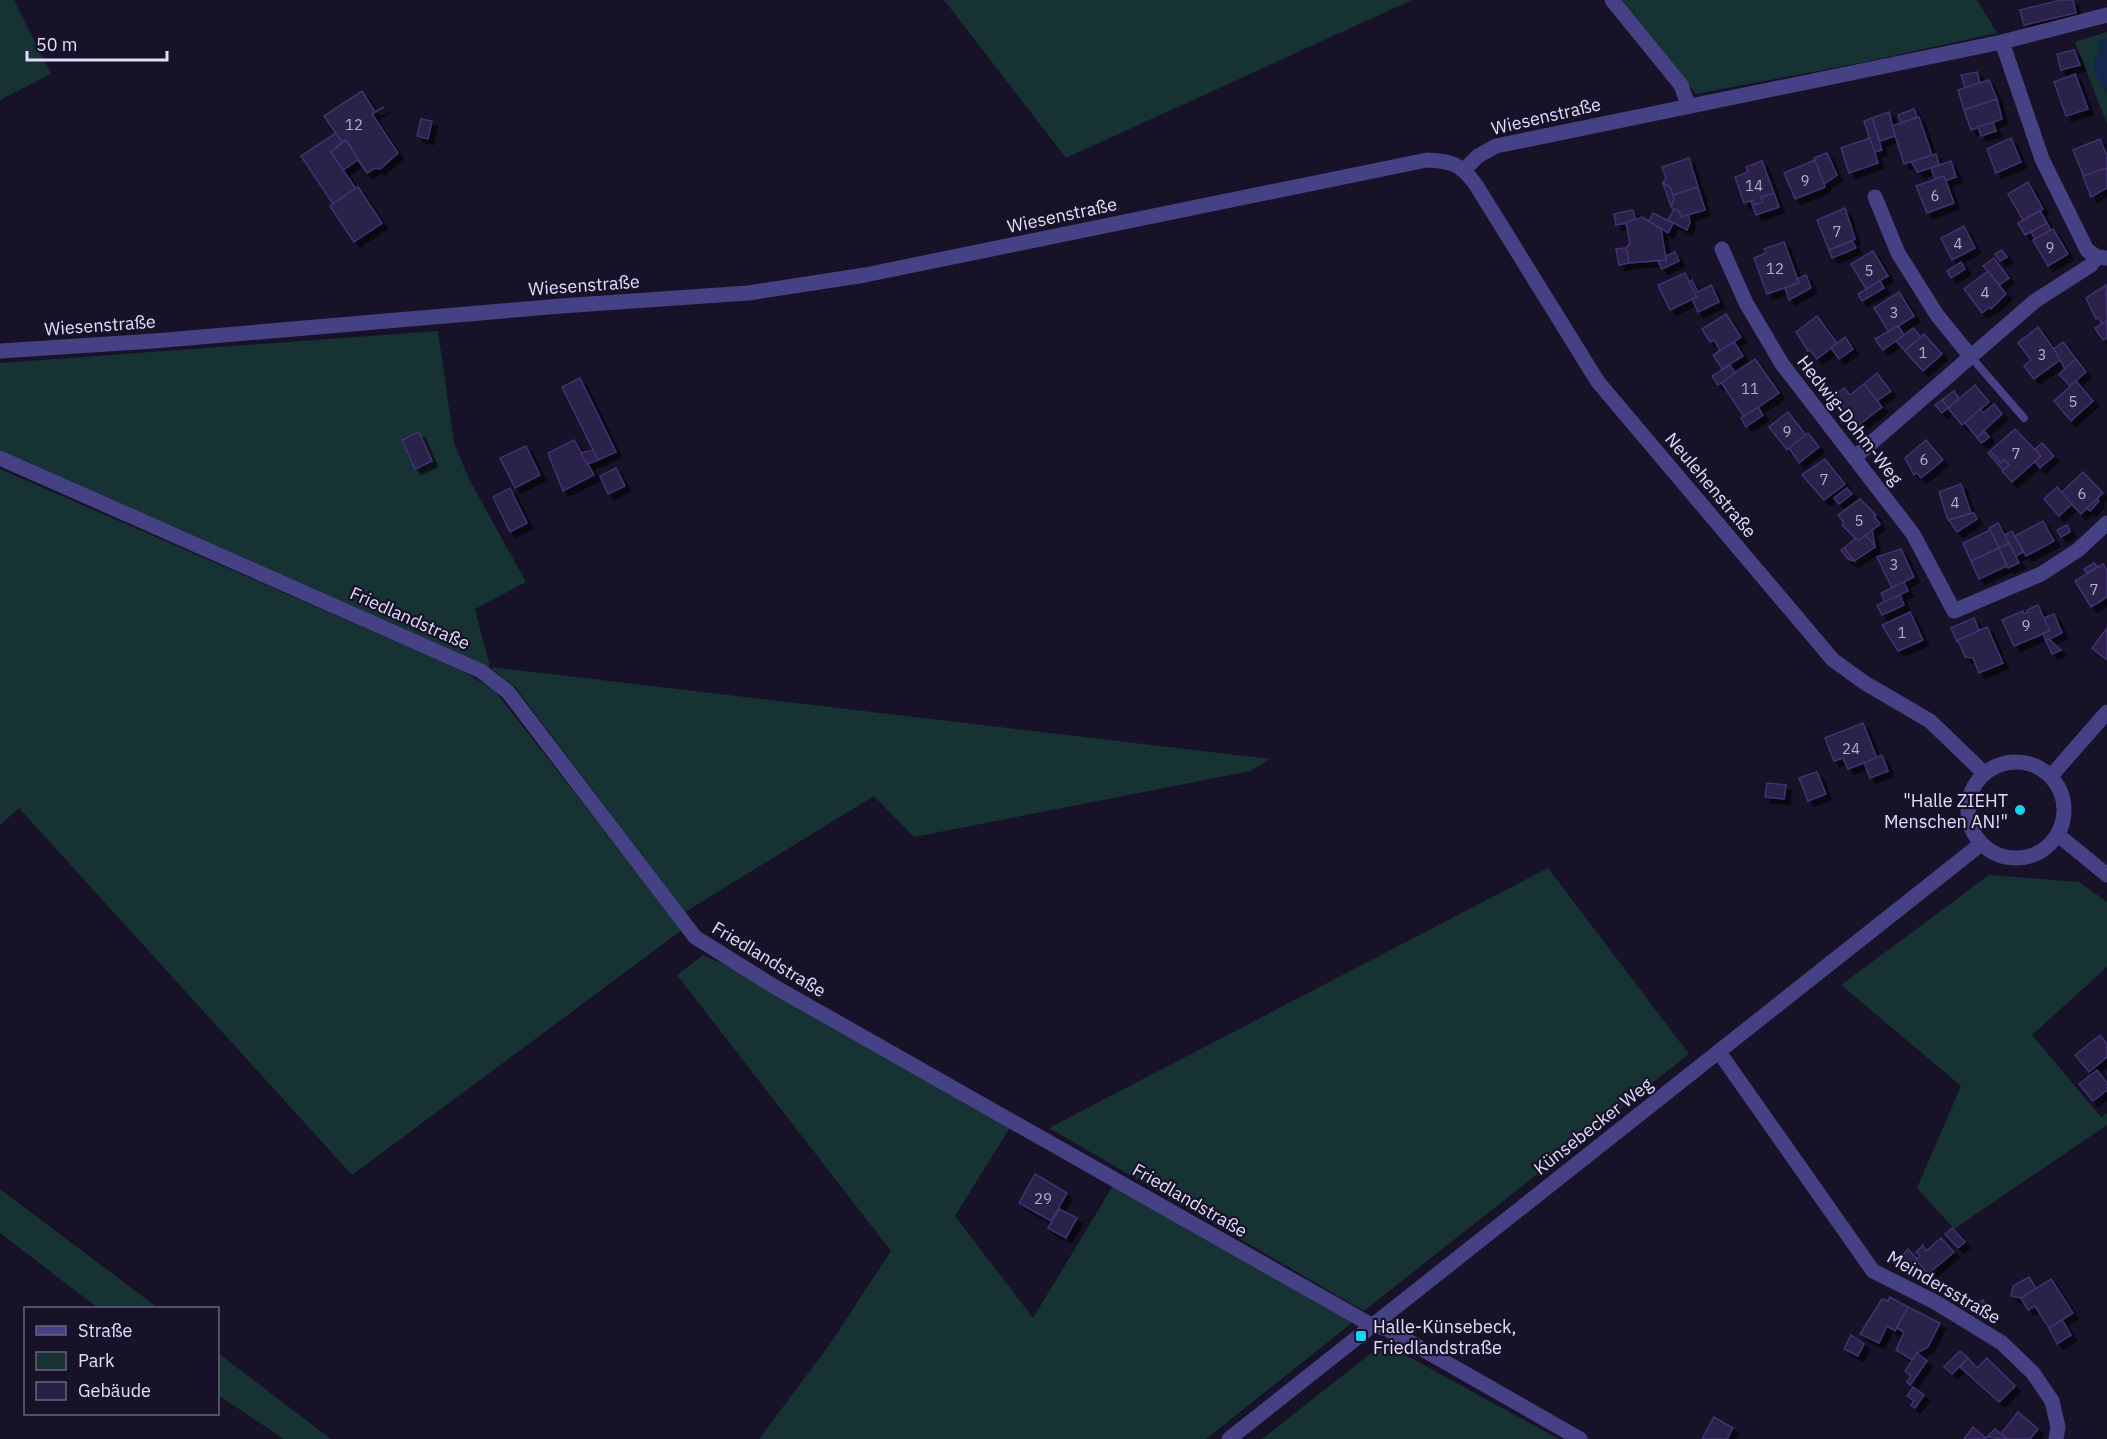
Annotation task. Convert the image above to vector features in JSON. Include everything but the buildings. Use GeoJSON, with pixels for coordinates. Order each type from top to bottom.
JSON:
{"type":"FeatureCollection","features":[{"type":"Feature","properties":{"kind":"street"},"geometry":{"type":"LineString","coordinates":[[1612,0],[1681,85],[1688,105]]}},
{"type":"Feature","properties":{"kind":"street","name":"Wiesenstraße"},"geometry":{"type":"LineString","coordinates":[[0,351],[154,341],[561,306],[748,293],[865,275],[1427,160],[1447,161],[1464,170],[1478,156],[1496,146],[2002,42],[2107,15]]}},
{"type":"Feature","properties":{"kind":"street"},"geometry":{"type":"LineString","coordinates":[[1855,457],[2035,301],[2102,258],[2087,250],[2042,159],[2002,42]]}},
{"type":"Feature","properties":{"kind":"street","name":"Neulehenstraße"},"geometry":{"type":"LineString","coordinates":[[1464,170],[1598,382],[1826,651],[1865,683],[1930,721],[1984,773]]}},
{"type":"Feature","properties":{"kind":"street"},"geometry":{"type":"LineString","coordinates":[[1875,197],[1898,253],[1937,315],[1971,357]]}},
{"type":"Feature","properties":{"kind":"street","name":"Hedwig-Dohm-Weg"},"geometry":{"type":"LineString","coordinates":[[1722,249],[1746,303],[1782,364],[1913,534],[1954,611],[2041,574],[2078,550],[2107,523]]}},
{"type":"Feature","properties":{"kind":"street","name":"Friedlandstraße"},"geometry":{"type":"LineString","coordinates":[[0,458],[481,670],[508,692],[695,937],[785,992],[1373,1326],[1387,1329],[1580,1439]]}},
{"type":"Feature","properties":{"kind":"street"},"geometry":{"type":"LineString","coordinates":[[2051,776],[2107,712]]}},
{"type":"Feature","properties":{"kind":"street"},"geometry":{"type":"LineString","coordinates":[[2018,761],[2036,765],[2051,776],[2062,794],[2065,815],[2058,835],[2042,851],[2022,858],[2000,855],[1981,844],[1971,827],[1968,808],[1972,790],[1984,773],[1999,764],[2018,761]]}},
{"type":"Feature","properties":{"kind":"street"},"geometry":{"type":"LineString","coordinates":[[2058,835],[2107,875]]}},
{"type":"Feature","properties":{"kind":"street","name":"Künsebecker Weg"},"geometry":{"type":"LineString","coordinates":[[1229,1439],[1981,844]]}},
{"type":"Feature","properties":{"kind":"street","name":"Meindersstraße"},"geometry":{"type":"LineString","coordinates":[[1719,1052],[1873,1270],[1935,1302],[2002,1343],[2033,1373],[2052,1401],[2058,1427],[2056,1439]]}},
{"type":"Feature","properties":{"kind":"lane"},"geometry":{"type":"LineString","coordinates":[[1971,357],[2024,418]]}},
{"type":"Feature","properties":{"kind":"green space"},"geometry":{"type":"Polygon","coordinates":[[[0,0],[14,0],[51,74],[0,100],[0,0]]]}},
{"type":"Feature","properties":{"kind":"green space"},"geometry":{"type":"Polygon","coordinates":[[[944,0],[1412,0],[1066,158],[944,0]]]}},
{"type":"Feature","properties":{"kind":"green space"},"geometry":{"type":"Polygon","coordinates":[[[1622,0],[1977,0],[1997,33],[1865,62],[1696,94],[1622,0]]]}},
{"type":"Feature","properties":{"kind":"green space"},"geometry":{"type":"Polygon","coordinates":[[[2107,32],[2107,124],[2075,42],[2107,32]]]}},
{"type":"Feature","properties":{"kind":"green space"},"geometry":{"type":"Polygon","coordinates":[[[438,331],[454,443],[470,481],[526,582],[475,609],[490,667],[0,450],[0,363],[438,331]]]}},
{"type":"Feature","properties":{"kind":"green space"},"geometry":{"type":"Polygon","coordinates":[[[0,469],[461,670],[495,691],[682,930],[352,1175],[19,808],[0,825],[0,469]]]}},
{"type":"Feature","properties":{"kind":"green space"},"geometry":{"type":"Polygon","coordinates":[[[490,667],[1270,759],[1251,771],[914,837],[874,796],[685,912],[515,687],[490,667]]]}},
{"type":"Feature","properties":{"kind":"green space"},"geometry":{"type":"Polygon","coordinates":[[[1548,868],[1689,1054],[1364,1311],[1049,1128],[1548,868]]]}},
{"type":"Feature","properties":{"kind":"green space"},"geometry":{"type":"Polygon","coordinates":[[[1989,875],[2079,882],[2107,902],[2107,967],[2032,1035],[2101,1117],[2107,1113],[2107,1125],[1954,1229],[1917,1188],[1961,1086],[1841,985],[1989,875]]]}},
{"type":"Feature","properties":{"kind":"green space"},"geometry":{"type":"Polygon","coordinates":[[[703,955],[775,987],[1011,1126],[955,1216],[1033,1318],[1114,1184],[1352,1323],[1206,1439],[759,1439],[830,1344],[891,1251],[677,975],[703,955]]]}},
{"type":"Feature","properties":{"kind":"green space"},"geometry":{"type":"Polygon","coordinates":[[[0,1189],[157,1307],[97,1307],[0,1233],[0,1189]]]}},
{"type":"Feature","properties":{"kind":"green space"},"geometry":{"type":"Polygon","coordinates":[[[1384,1343],[1559,1439],[1262,1439],[1384,1343]]]}},
{"type":"Feature","properties":{"kind":"green space"},"geometry":{"type":"Polygon","coordinates":[[[219,1354],[331,1439],[284,1439],[219,1396],[219,1354]]]}},
{"type":"Feature","properties":{"kind":"water"},"geometry":{"type":"Polygon","coordinates":[[[2107,38],[2107,94],[2096,72],[2094,62],[2099,51],[2099,40],[2107,38]]]}},
{"type":"Feature","properties":{"kind":"place","name":"\"Halle ZIEHT Menschen AN!\""},"geometry":{"type":"Point","coordinates":[2020,810]}},
{"type":"Feature","properties":{"kind":"place","name":"Halle-Künsebeck, Friedlandstraße"},"geometry":{"type":"Point","coordinates":[1361,1336]}}]}
